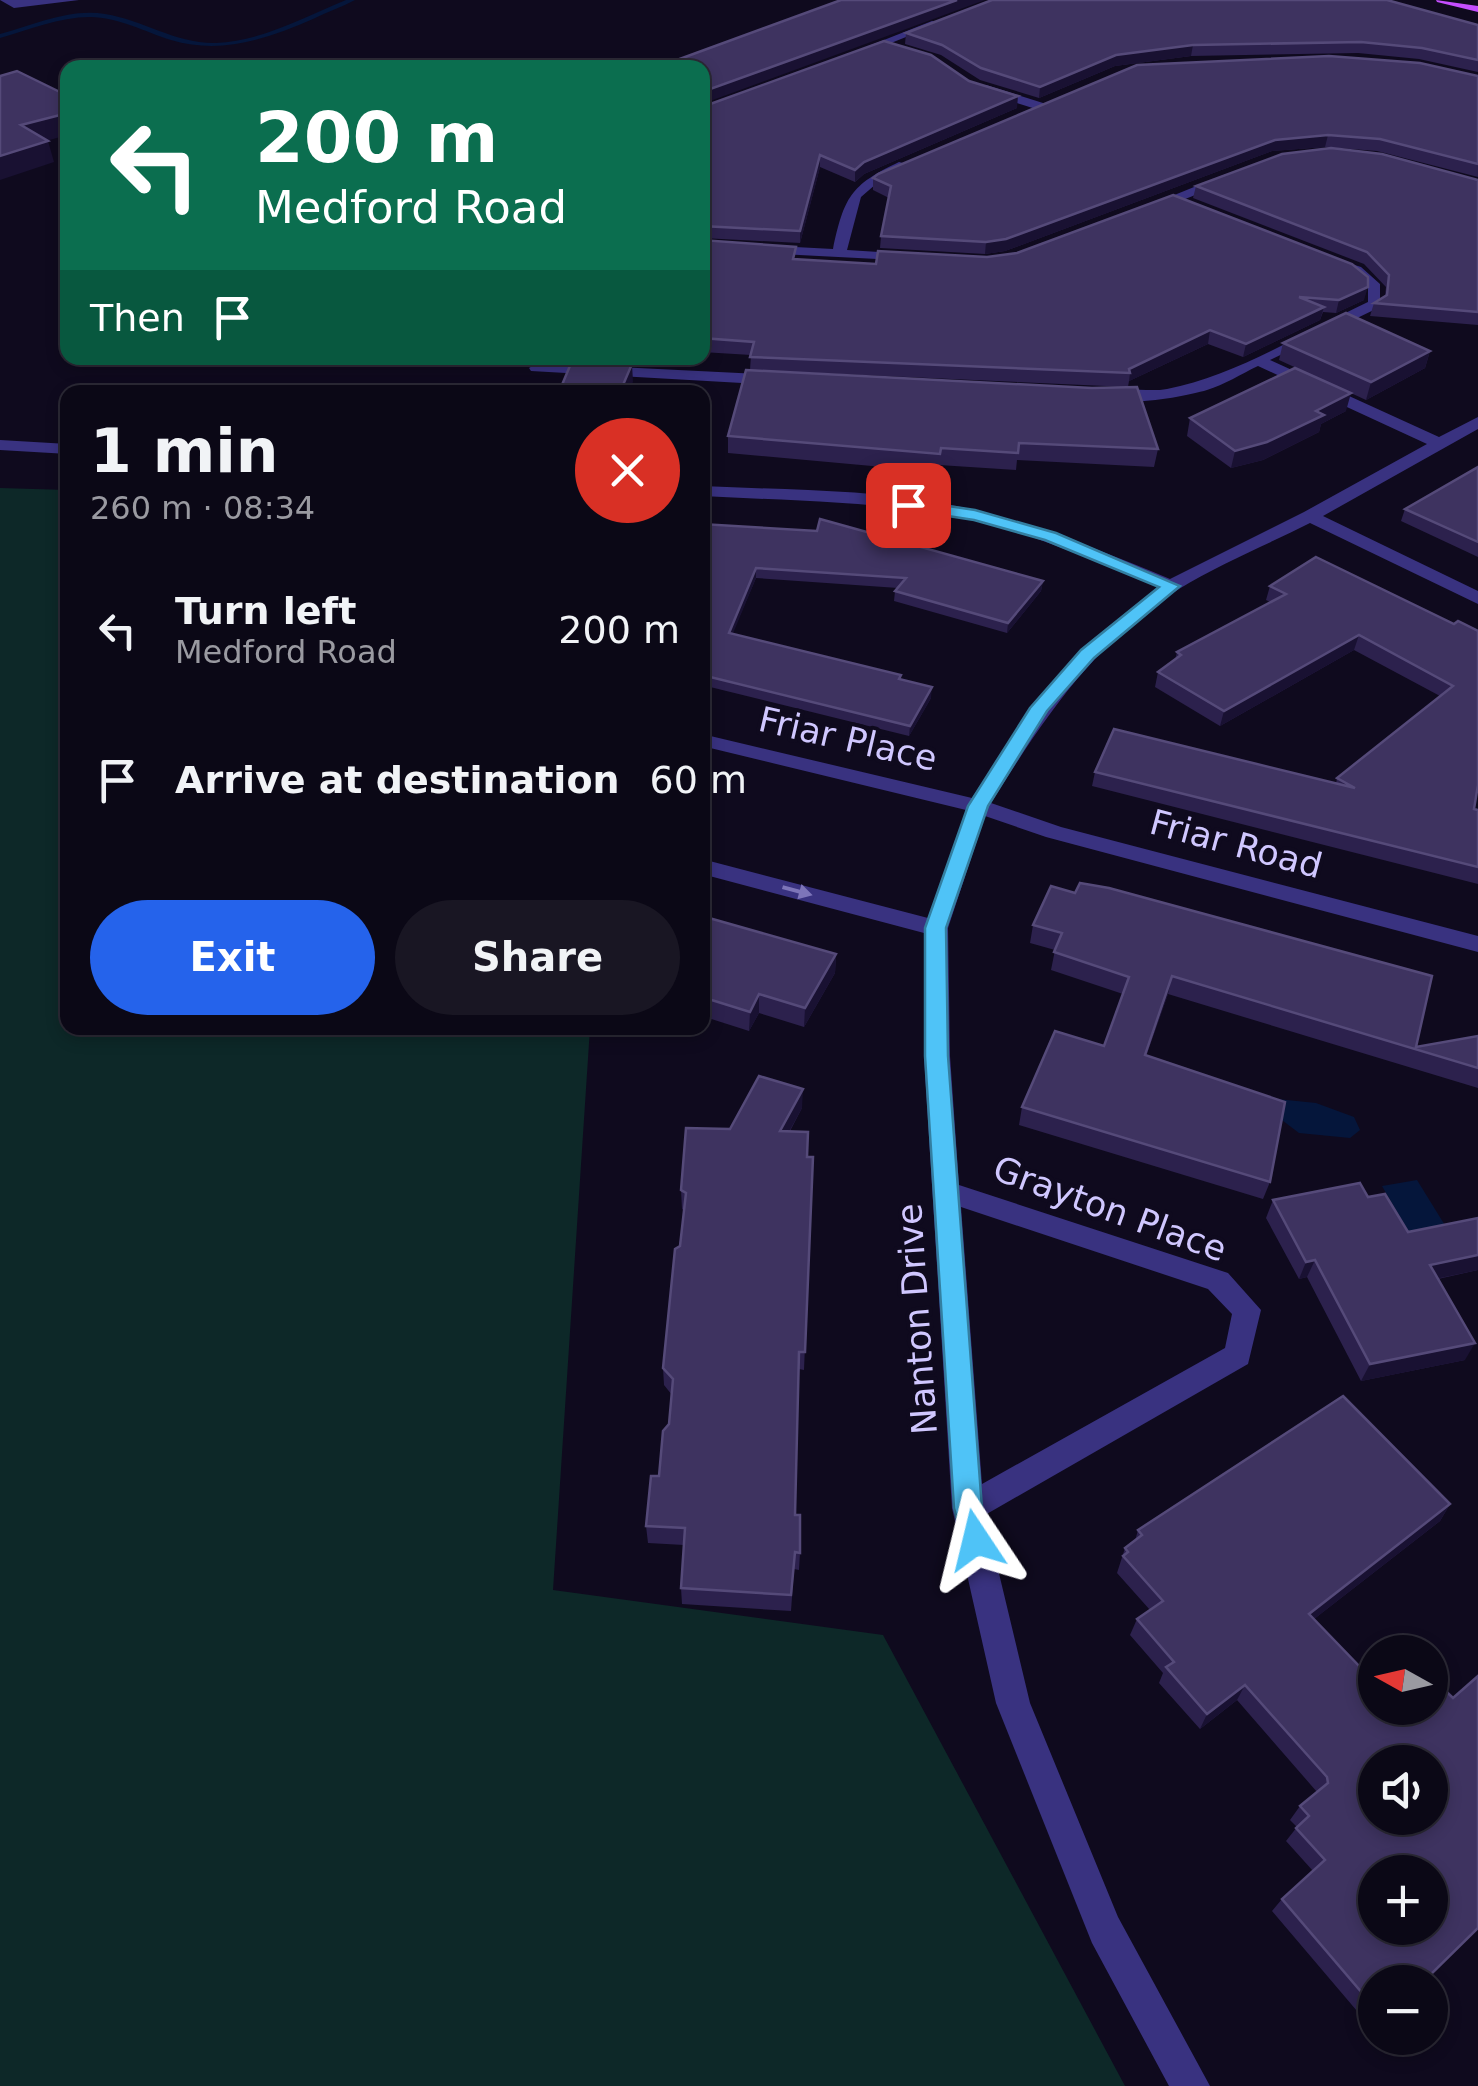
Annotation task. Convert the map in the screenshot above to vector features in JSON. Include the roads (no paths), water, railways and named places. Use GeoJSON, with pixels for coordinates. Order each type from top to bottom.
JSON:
{"type":"FeatureCollection","features":[{"type":"Feature","properties":{"kind":"main road"},"geometry":{"type":"LineString","coordinates":[[1442,0],[1478,10]]}},
{"type":"Feature","properties":{"kind":"street"},"geometry":{"type":"LineString","coordinates":[[5,0],[14,5],[74,0]]}},
{"type":"Feature","properties":{"kind":"street"},"geometry":{"type":"LineString","coordinates":[[845,58],[947,19]]}},
{"type":"Feature","properties":{"kind":"street"},"geometry":{"type":"LineString","coordinates":[[881,44],[900,50]]}},
{"type":"Feature","properties":{"kind":"street"},"geometry":{"type":"LineString","coordinates":[[974,86],[1046,104],[1022,114]]}},
{"type":"Feature","properties":{"kind":"street"},"geometry":{"type":"LineString","coordinates":[[839,253],[851,198],[860,186],[920,158]]}},
{"type":"Feature","properties":{"kind":"street"},"geometry":{"type":"LineString","coordinates":[[1140,212],[1243,172]]}},
{"type":"Feature","properties":{"kind":"street"},"geometry":{"type":"LineString","coordinates":[[1173,199],[1191,206]]}},
{"type":"Feature","properties":{"kind":"street"},"geometry":{"type":"LineString","coordinates":[[710,246],[930,258]]}},
{"type":"Feature","properties":{"kind":"street"},"geometry":{"type":"LineString","coordinates":[[1090,396],[1160,395],[1204,386],[1261,362],[1375,304],[1374,287],[1356,270],[1319,256]]}},
{"type":"Feature","properties":{"kind":"street"},"geometry":{"type":"LineString","coordinates":[[1261,362],[1440,442]]}},
{"type":"Feature","properties":{"kind":"street"},"geometry":{"type":"LineString","coordinates":[[537,368],[694,384],[795,381]]}},
{"type":"Feature","properties":{"kind":"street","name":"Nanton Drive"},"geometry":{"type":"LineString","coordinates":[[1190,2086],[1105,1930],[1014,1704],[968,1508],[936,1056],[936,928],[978,806],[1040,708],[1088,654],[1171,586],[1310,516],[1478,422]]}},
{"type":"Feature","properties":{"kind":"street"},"geometry":{"type":"LineString","coordinates":[[0,445],[60,449]]}},
{"type":"Feature","properties":{"kind":"street"},"geometry":{"type":"LineString","coordinates":[[710,492],[908,505],[975,515],[1050,536],[1171,586]]}},
{"type":"Feature","properties":{"kind":"street"},"geometry":{"type":"LineString","coordinates":[[1310,516],[1478,598]]}},
{"type":"Feature","properties":{"kind":"street","name":"Friar Place"},"geometry":{"type":"LineString","coordinates":[[710,742],[978,806]]}},
{"type":"Feature","properties":{"kind":"street","name":"Friar Road"},"geometry":{"type":"LineString","coordinates":[[978,806],[1054,832],[1478,944]]}},
{"type":"Feature","properties":{"kind":"street"},"geometry":{"type":"LineString","coordinates":[[710,868],[936,928]]}},
{"type":"Feature","properties":{"kind":"street","name":"Grayton Place"},"geometry":{"type":"LineString","coordinates":[[946,1191],[1218,1281],[1247,1310],[1238,1355],[968,1508]]}},
{"type":"Feature","properties":{"kind":"water"},"geometry":{"type":"Polygon","coordinates":[[[1277,1099],[1316,1103],[1354,1117],[1360,1130],[1350,1138],[1299,1133],[1278,1117],[1277,1099]]]}},
{"type":"Feature","properties":{"kind":"water"},"geometry":{"type":"Polygon","coordinates":[[[1417,1180],[1446,1227],[1410,1234],[1382,1186],[1417,1180]]]}},
{"type":"Feature","properties":{"kind":"waterway"},"geometry":{"type":"LineString","coordinates":[[0,36],[67,17],[94,15],[183,41],[229,44],[265,35],[352,0]]}}]}
